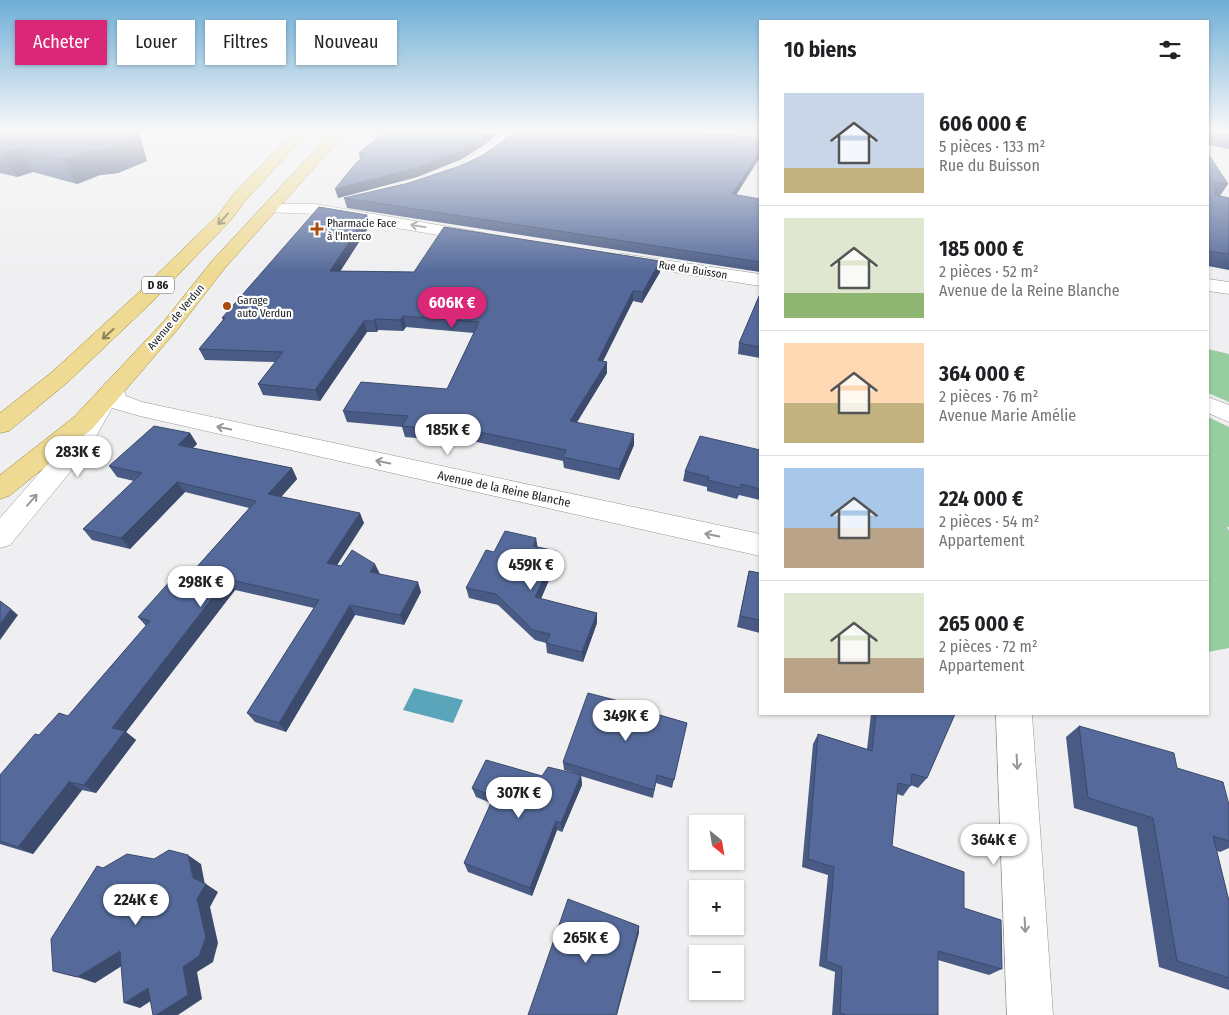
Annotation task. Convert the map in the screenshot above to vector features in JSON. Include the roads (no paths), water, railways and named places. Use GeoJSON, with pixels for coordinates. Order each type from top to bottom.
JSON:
{"type":"FeatureCollection","features":[{"type":"Feature","properties":{"kind":"main road","name":"D 86"},"geometry":{"type":"LineString","coordinates":[[0,425],[38,397],[123,320],[225,217],[239,198],[257,178]]}},
{"type":"Feature","properties":{"kind":"main road","name":"Avenue de Verdun"},"geometry":{"type":"LineString","coordinates":[[0,489],[83,423],[168,329],[218,265],[298,178]]}},
{"type":"Feature","properties":{"kind":"street"},"geometry":{"type":"LineString","coordinates":[[315,209],[348,200]]}},
{"type":"Feature","properties":{"kind":"street"},"geometry":{"type":"LineString","coordinates":[[271,209],[315,209],[496,239]]}},
{"type":"Feature","properties":{"kind":"street","name":"Rue du Buisson"},"geometry":{"type":"LineString","coordinates":[[611,258],[759,280]]}},
{"type":"Feature","properties":{"kind":"street"},"geometry":{"type":"LineString","coordinates":[[1209,284],[1229,288]]}},
{"type":"Feature","properties":{"kind":"street"},"geometry":{"type":"LineString","coordinates":[[0,536],[80,443],[113,388]]}},
{"type":"Feature","properties":{"kind":"street","name":"Avenue de la Reine Blanche"},"geometry":{"type":"LineString","coordinates":[[113,388],[115,400],[140,409],[759,545]]}},
{"type":"Feature","properties":{"kind":"street"},"geometry":{"type":"LineString","coordinates":[[1209,404],[1229,414]]}},
{"type":"Feature","properties":{"kind":"street"},"geometry":{"type":"LineString","coordinates":[[1014,715],[1030,1015]]}},
{"type":"Feature","properties":{"kind":"water"},"geometry":{"type":"Polygon","coordinates":[[[414,688],[463,700],[453,723],[403,710],[414,688]]]}},
{"type":"Feature","properties":{"kind":"place","name":"Pharmacie Face à l'Interco"},"geometry":{"type":"Point","coordinates":[317,229]}},
{"type":"Feature","properties":{"kind":"place","name":"Garage auto Verdun"},"geometry":{"type":"Point","coordinates":[227,306]}}]}
